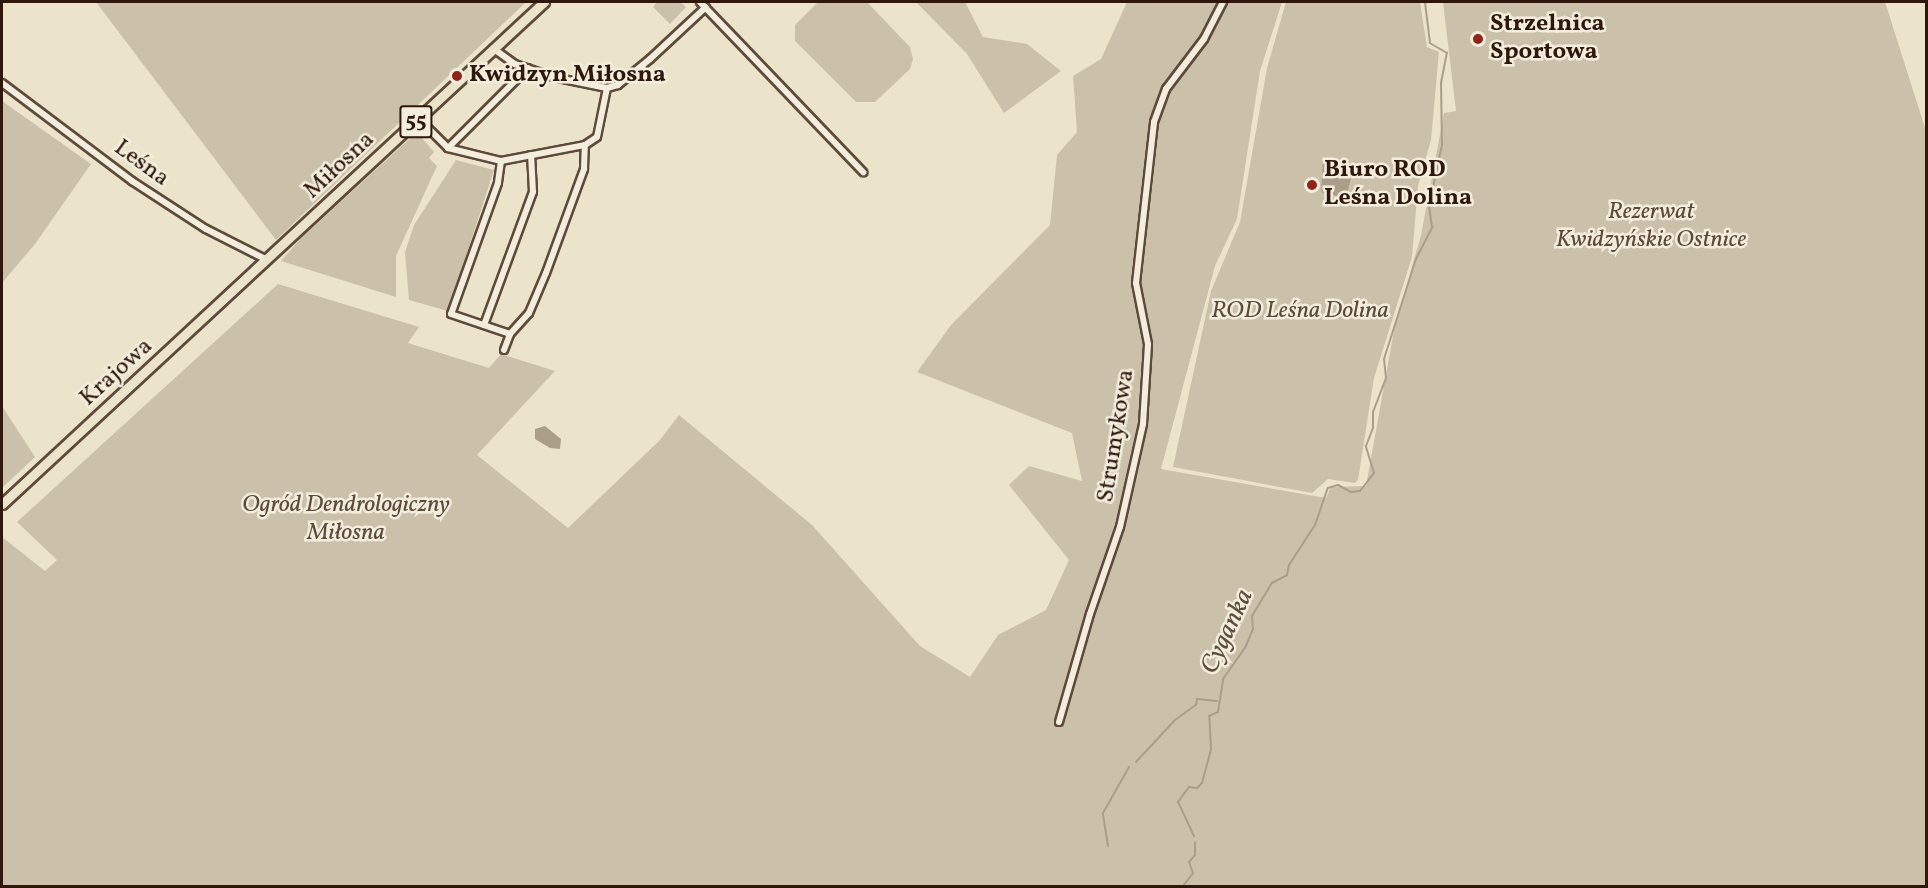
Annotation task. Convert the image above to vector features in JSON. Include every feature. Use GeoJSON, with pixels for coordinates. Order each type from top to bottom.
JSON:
{"type":"FeatureCollection","features":[{"type":"Feature","properties":{"kind":"main road","name":"Miłosna"},"geometry":{"type":"LineString","coordinates":[[267,260],[544,2]]}},
{"type":"Feature","properties":{"kind":"main road","name":"Krajowa"},"geometry":{"type":"LineString","coordinates":[[2,504],[267,260]]}},
{"type":"Feature","properties":{"kind":"street","name":"Strumykowa"},"geometry":{"type":"LineString","coordinates":[[1059,722],[1065,710],[1090,614],[1120,527],[1143,424],[1148,344],[1136,284],[1154,122],[1166,89],[1204,39],[1223,2]]}},
{"type":"Feature","properties":{"kind":"street"},"geometry":{"type":"LineString","coordinates":[[494,49],[528,68],[573,84],[607,88],[644,65],[703,4],[863,172]]}},
{"type":"Feature","properties":{"kind":"street"},"geometry":{"type":"LineString","coordinates":[[448,147],[528,68]]}},
{"type":"Feature","properties":{"kind":"street","name":"Leśna"},"geometry":{"type":"LineString","coordinates":[[2,83],[132,181],[206,229],[267,260]]}},
{"type":"Feature","properties":{"kind":"street"},"geometry":{"type":"LineString","coordinates":[[419,119],[448,147],[501,161],[585,146],[597,137],[607,88]]}},
{"type":"Feature","properties":{"kind":"street"},"geometry":{"type":"LineString","coordinates":[[504,350],[510,334],[529,313],[546,273],[584,169],[585,146]]}},
{"type":"Feature","properties":{"kind":"street"},"geometry":{"type":"LineString","coordinates":[[484,325],[533,192],[531,156]]}},
{"type":"Feature","properties":{"kind":"street"},"geometry":{"type":"LineString","coordinates":[[501,161],[498,183],[451,314],[510,334]]}},
{"type":"Feature","properties":{"kind":"green space"},"geometry":{"type":"Polygon","coordinates":[[[96,2],[526,2],[276,240],[96,2]]]}},
{"type":"Feature","properties":{"kind":"green space"},"geometry":{"type":"Polygon","coordinates":[[[657,2],[680,2],[686,7],[670,24],[653,7],[657,2]]]}},
{"type":"Feature","properties":{"kind":"green space"},"geometry":{"type":"Polygon","coordinates":[[[818,2],[867,2],[910,47],[913,59],[910,69],[875,102],[856,102],[795,41],[795,25],[818,2]]]}},
{"type":"Feature","properties":{"kind":"green space"},"geometry":{"type":"Polygon","coordinates":[[[916,2],[965,2],[983,37],[1027,44],[1061,71],[1004,113],[967,54],[916,2]]]}},
{"type":"Feature","properties":{"kind":"green space"},"geometry":{"type":"Polygon","coordinates":[[[1127,2],[1282,2],[1260,71],[1237,219],[1215,266],[1161,469],[1326,498],[1331,487],[1366,486],[1394,330],[1421,235],[1444,113],[1456,111],[1443,2],[1885,2],[1926,131],[1926,886],[2,886],[2,537],[45,571],[57,560],[17,522],[278,284],[419,327],[408,343],[489,368],[501,354],[555,371],[477,455],[568,528],[660,440],[679,415],[812,525],[920,646],[970,677],[998,635],[1046,610],[1069,560],[1009,485],[1029,466],[1082,481],[1072,433],[917,372],[951,325],[1050,225],[1057,155],[1077,132],[1073,76],[1101,59],[1127,2]]]}},
{"type":"Feature","properties":{"kind":"green space","name":"ROD Leśna Dolina"},"geometry":{"type":"Polygon","coordinates":[[[1286,2],[1420,2],[1427,47],[1439,52],[1431,140],[1418,186],[1412,257],[1374,378],[1358,480],[1355,483],[1328,479],[1312,493],[1173,467],[1211,291],[1240,222],[1267,68],[1286,2]]]}},
{"type":"Feature","properties":{"kind":"green space"},"geometry":{"type":"Polygon","coordinates":[[[2,101],[91,164],[35,244],[2,283],[2,101]]]}},
{"type":"Feature","properties":{"kind":"green space"},"geometry":{"type":"Polygon","coordinates":[[[417,132],[434,152],[429,158],[437,166],[396,256],[396,297],[281,261],[301,238],[417,132]]]}},
{"type":"Feature","properties":{"kind":"green space"},"geometry":{"type":"Polygon","coordinates":[[[456,160],[494,170],[448,311],[409,300],[405,252],[414,225],[456,160]]]}},
{"type":"Feature","properties":{"kind":"green space"},"geometry":{"type":"Polygon","coordinates":[[[2,406],[35,457],[2,488],[2,406]]]}},
{"type":"Feature","properties":{"kind":"shaded area"},"geometry":{"type":"Polygon","coordinates":[[[1323,160],[1354,166],[1346,198],[1321,192],[1323,160]]]}},
{"type":"Feature","properties":{"kind":"shaded area"},"geometry":{"type":"Polygon","coordinates":[[[545,426],[561,439],[560,449],[550,448],[535,439],[535,429],[545,426]]]}},
{"type":"Feature","properties":{"kind":"waterway","name":"Cyganka"},"geometry":{"type":"LineString","coordinates":[[1194,836],[1178,802],[1189,787],[1197,788],[1202,783],[1211,749],[1209,716],[1218,712],[1223,679],[1245,648],[1253,629],[1252,616],[1272,583],[1287,575],[1289,565],[1315,525],[1328,488],[1338,485],[1351,492],[1360,491],[1374,473],[1366,446],[1373,428],[1373,412],[1386,378],[1384,359],[1416,259],[1432,227],[1429,206],[1442,145],[1441,83],[1447,53],[1430,43],[1425,2]]}},
{"type":"Feature","properties":{"kind":"waterway"},"geometry":{"type":"LineString","coordinates":[[1136,762],[1175,720],[1196,705],[1197,699],[1217,701]]}},
{"type":"Feature","properties":{"kind":"waterway"},"geometry":{"type":"LineString","coordinates":[[1108,846],[1103,813],[1129,767]]}},
{"type":"Feature","properties":{"kind":"waterway","name":"Cyganka"},"geometry":{"type":"LineString","coordinates":[[1183,886],[1193,873],[1189,862],[1195,855],[1195,842]]}},
{"type":"Feature","properties":{"kind":"place","name":"Strzelnica Sportowa"},"geometry":{"type":"Point","coordinates":[1478,39]}},
{"type":"Feature","properties":{"kind":"place","name":"Kwidzyn Miłosna"},"geometry":{"type":"Point","coordinates":[457,76]}},
{"type":"Feature","properties":{"kind":"place","name":"Biuro ROD Leśna Dolina"},"geometry":{"type":"Point","coordinates":[1312,185]}},
{"type":"Feature","properties":{"kind":"park label","name":"Rezerwat Kwidzyńskie Ostnice"},"geometry":{"type":"Point","coordinates":[1651,227]}},
{"type":"Feature","properties":{"kind":"park label","name":"Ogród Dendrologiczny Miłosna"},"geometry":{"type":"Point","coordinates":[346,520]}}]}
